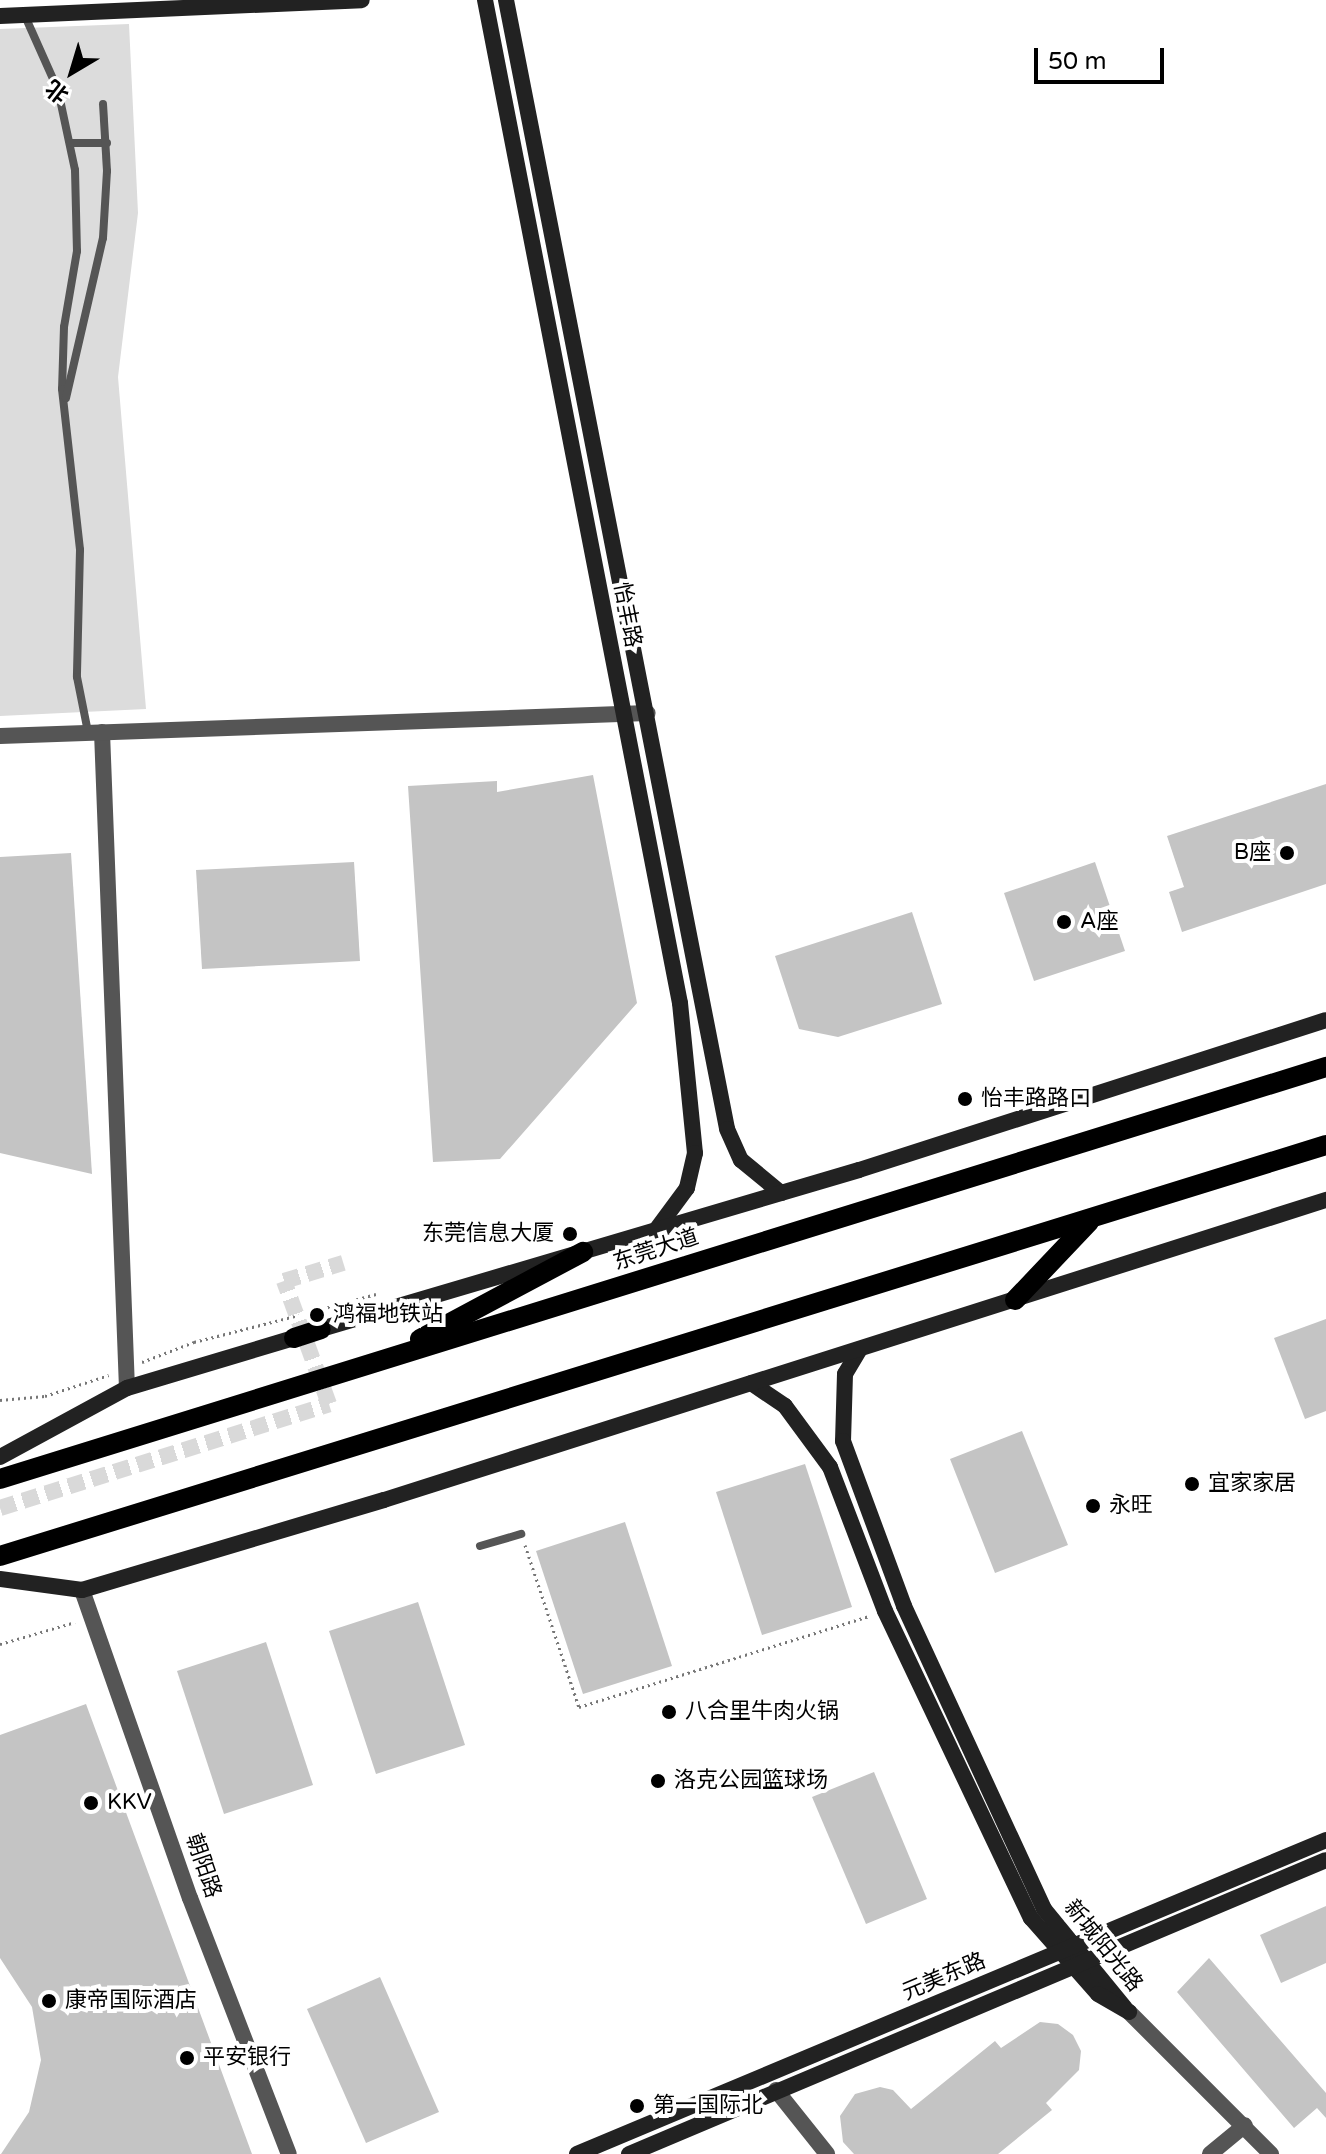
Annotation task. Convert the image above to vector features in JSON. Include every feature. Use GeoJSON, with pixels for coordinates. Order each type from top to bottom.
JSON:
{"type":"FeatureCollection","features":[{"type":"Feature","properties":{"kind":"main road","name":"东莞大道"},"geometry":{"type":"LineString","coordinates":[[0,1479],[1326,1067]]}},
{"type":"Feature","properties":{"kind":"main road"},"geometry":{"type":"LineString","coordinates":[[0,1556],[1326,1145]]}},
{"type":"Feature","properties":{"kind":"main road"},"geometry":{"type":"LineString","coordinates":[[1015,1300],[1091,1219]]}},
{"type":"Feature","properties":{"kind":"main road"},"geometry":{"type":"LineString","coordinates":[[370,1365],[583,1252]]}},
{"type":"Feature","properties":{"kind":"main road"},"geometry":{"type":"LineString","coordinates":[[294,1338],[320,1320]]}},
{"type":"Feature","properties":{"kind":"street"},"geometry":{"type":"LineString","coordinates":[[0,16],[362,0]]}},
{"type":"Feature","properties":{"kind":"street","name":"怡丰路"},"geometry":{"type":"LineString","coordinates":[[485,0],[680,1003],[695,1136],[687,1188],[656,1230]]}},
{"type":"Feature","properties":{"kind":"street","name":"怡丰路"},"geometry":{"type":"LineString","coordinates":[[506,0],[727,1129],[741,1160],[781,1193]]}},
{"type":"Feature","properties":{"kind":"street"},"geometry":{"type":"LineString","coordinates":[[0,736],[648,713]]}},
{"type":"Feature","properties":{"kind":"street"},"geometry":{"type":"LineString","coordinates":[[95,732],[127,1388]]}},
{"type":"Feature","properties":{"kind":"street"},"geometry":{"type":"LineString","coordinates":[[320,1320],[583,1252],[781,1193],[1326,1020]]}},
{"type":"Feature","properties":{"kind":"street"},"geometry":{"type":"LineString","coordinates":[[0,1579],[82,1590],[860,1349],[1326,1200]]}},
{"type":"Feature","properties":{"kind":"street"},"geometry":{"type":"LineString","coordinates":[[0,1457],[127,1388],[294,1338]]}},
{"type":"Feature","properties":{"kind":"street","name":"新城阳光路"},"geometry":{"type":"LineString","coordinates":[[860,1349],[845,1374],[843,1441],[904,1606],[1044,1909],[1082,1964],[1098,1994],[1129,2012],[1245,2125]]}},
{"type":"Feature","properties":{"kind":"street","name":"新城阳光路"},"geometry":{"type":"LineString","coordinates":[[751,1383],[785,1406],[830,1467],[885,1611],[1031,1918],[1069,1949]]}},
{"type":"Feature","properties":{"kind":"street","name":"朝阳路"},"geometry":{"type":"LineString","coordinates":[[82,1590],[94,1616],[190,1898],[289,2154]]}},
{"type":"Feature","properties":{"kind":"street","name":"元美东路"},"geometry":{"type":"LineString","coordinates":[[577,2154],[1326,1840]]}},
{"type":"Feature","properties":{"kind":"street","name":"元美东路"},"geometry":{"type":"LineString","coordinates":[[629,2154],[1326,1860]]}},
{"type":"Feature","properties":{"kind":"street"},"geometry":{"type":"LineString","coordinates":[[776,2090],[827,2154]]}},
{"type":"Feature","properties":{"kind":"street"},"geometry":{"type":"LineString","coordinates":[[1210,2154],[1245,2125],[1271,2154]]}},
{"type":"Feature","properties":{"kind":"lane"},"geometry":{"type":"LineString","coordinates":[[24,16],[53,77],[71,143],[78,224],[62,358],[65,421],[80,550],[77,677],[95,732]]}},
{"type":"Feature","properties":{"kind":"lane"},"geometry":{"type":"LineString","coordinates":[[65,421],[69,377],[103,238],[107,143],[103,104]]}},
{"type":"Feature","properties":{"kind":"lane"},"geometry":{"type":"LineString","coordinates":[[71,143],[107,143]]}},
{"type":"Feature","properties":{"kind":"lane"},"geometry":{"type":"LineString","coordinates":[[480,1546],[521,1534]]}},
{"type":"Feature","properties":{"kind":"path"},"geometry":{"type":"LineString","coordinates":[[320,1320],[377,1293]]}},
{"type":"Feature","properties":{"kind":"path"},"geometry":{"type":"LineString","coordinates":[[0,1400],[45,1396],[194,1342],[305,1314]]}},
{"type":"Feature","properties":{"kind":"path"},"geometry":{"type":"LineString","coordinates":[[521,1534],[579,1707],[885,1611]]}},
{"type":"Feature","properties":{"kind":"path"},"geometry":{"type":"LineString","coordinates":[[0,1644],[94,1616]]}},
{"type":"Feature","properties":{"kind":"shaded area"},"geometry":{"type":"Polygon","coordinates":[[[129,24],[138,213],[118,377],[146,709],[0,716],[0,29],[129,24]]]}},
{"type":"Feature","properties":{"kind":"building"},"geometry":{"type":"Polygon","coordinates":[[[593,775],[637,1003],[500,1159],[433,1162],[408,786],[497,781],[497,792],[593,775]]]}},
{"type":"Feature","properties":{"kind":"building"},"geometry":{"type":"Polygon","coordinates":[[[1326,784],[1326,884],[1182,932],[1169,892],[1184,887],[1167,836],[1326,784]]]}},
{"type":"Feature","properties":{"kind":"building"},"geometry":{"type":"Polygon","coordinates":[[[71,853],[92,1174],[0,1153],[0,857],[71,853]]]}},
{"type":"Feature","properties":{"kind":"building"},"geometry":{"type":"Polygon","coordinates":[[[354,862],[360,961],[202,969],[196,870],[354,862]]]}},
{"type":"Feature","properties":{"kind":"building","name":"A座"},"geometry":{"type":"Polygon","coordinates":[[[1095,862],[1125,951],[1034,981],[1004,893],[1095,862]]]}},
{"type":"Feature","properties":{"kind":"building"},"geometry":{"type":"Polygon","coordinates":[[[912,912],[942,1004],[838,1037],[799,1029],[775,956],[912,912]]]}},
{"type":"Feature","properties":{"kind":"building"},"geometry":{"type":"Polygon","coordinates":[[[1326,1319],[1326,1411],[1305,1419],[1274,1338],[1326,1319]]]}},
{"type":"Feature","properties":{"kind":"building"},"geometry":{"type":"Polygon","coordinates":[[[1022,1431],[1068,1545],[995,1573],[950,1459],[1022,1431]]]}},
{"type":"Feature","properties":{"kind":"building"},"geometry":{"type":"Polygon","coordinates":[[[805,1464],[852,1607],[762,1635],[716,1492],[805,1464]]]}},
{"type":"Feature","properties":{"kind":"building"},"geometry":{"type":"Polygon","coordinates":[[[625,1522],[672,1666],[583,1694],[536,1551],[625,1522]]]}},
{"type":"Feature","properties":{"kind":"building"},"geometry":{"type":"Polygon","coordinates":[[[418,1602],[465,1745],[376,1774],[329,1631],[418,1602]]]}},
{"type":"Feature","properties":{"kind":"building"},"geometry":{"type":"Polygon","coordinates":[[[266,1642],[313,1785],[224,1814],[177,1671],[266,1642]]]}},
{"type":"Feature","properties":{"kind":"building"},"geometry":{"type":"Polygon","coordinates":[[[86,1704],[252,2154],[1,2154],[29,2112],[41,2060],[32,2007],[0,1958],[0,1735],[86,1704]]]}},
{"type":"Feature","properties":{"kind":"building"},"geometry":{"type":"Polygon","coordinates":[[[874,1772],[927,1899],[866,1924],[812,1797],[874,1772]]]}},
{"type":"Feature","properties":{"kind":"building"},"geometry":{"type":"Polygon","coordinates":[[[1326,1906],[1326,1963],[1281,1983],[1260,1935],[1326,1906]]]}},
{"type":"Feature","properties":{"kind":"building"},"geometry":{"type":"Polygon","coordinates":[[[1209,1958],[1326,2093],[1326,2118],[1317,2108],[1294,2128],[1177,1992],[1209,1958]]]}},
{"type":"Feature","properties":{"kind":"building"},"geometry":{"type":"Polygon","coordinates":[[[380,1977],[439,2112],[366,2143],[307,2009],[380,1977]]]}},
{"type":"Feature","properties":{"kind":"building"},"geometry":{"type":"Polygon","coordinates":[[[1040,2022],[1058,2024],[1073,2035],[1081,2051],[1079,2070],[1046,2103],[1052,2110],[998,2154],[854,2154],[843,2142],[840,2116],[855,2094],[880,2087],[893,2090],[911,2109],[995,2041],[1001,2048],[1040,2022]]]}},
{"type":"Feature","properties":{"kind":"tunnel"},"geometry":{"type":"LineString","coordinates":[[0,1508],[329,1404],[284,1281],[343,1263]]}},
{"type":"Feature","properties":{"kind":"place","name":"B座"},"geometry":{"type":"Point","coordinates":[1287,853]}},
{"type":"Feature","properties":{"kind":"place","name":"A座"},"geometry":{"type":"Point","coordinates":[1064,922]}},
{"type":"Feature","properties":{"kind":"place","name":"怡丰路路口"},"geometry":{"type":"Point","coordinates":[965,1099]}},
{"type":"Feature","properties":{"kind":"place","name":"东莞信息大厦"},"geometry":{"type":"Point","coordinates":[570,1234]}},
{"type":"Feature","properties":{"kind":"place","name":"鸿福地铁站"},"geometry":{"type":"Point","coordinates":[317,1315]}},
{"type":"Feature","properties":{"kind":"place","name":"宜家家居"},"geometry":{"type":"Point","coordinates":[1192,1484]}},
{"type":"Feature","properties":{"kind":"place","name":"永旺"},"geometry":{"type":"Point","coordinates":[1093,1506]}},
{"type":"Feature","properties":{"kind":"place","name":"八合里牛肉火锅"},"geometry":{"type":"Point","coordinates":[669,1712]}},
{"type":"Feature","properties":{"kind":"place","name":"洛克公园篮球场"},"geometry":{"type":"Point","coordinates":[658,1781]}},
{"type":"Feature","properties":{"kind":"place","name":"KKV"},"geometry":{"type":"Point","coordinates":[91,1803]}},
{"type":"Feature","properties":{"kind":"place","name":"康帝国际酒店"},"geometry":{"type":"Point","coordinates":[49,2001]}},
{"type":"Feature","properties":{"kind":"place","name":"平安银行"},"geometry":{"type":"Point","coordinates":[187,2058]}},
{"type":"Feature","properties":{"kind":"place","name":"第一国际北"},"geometry":{"type":"Point","coordinates":[637,2106]}}]}
